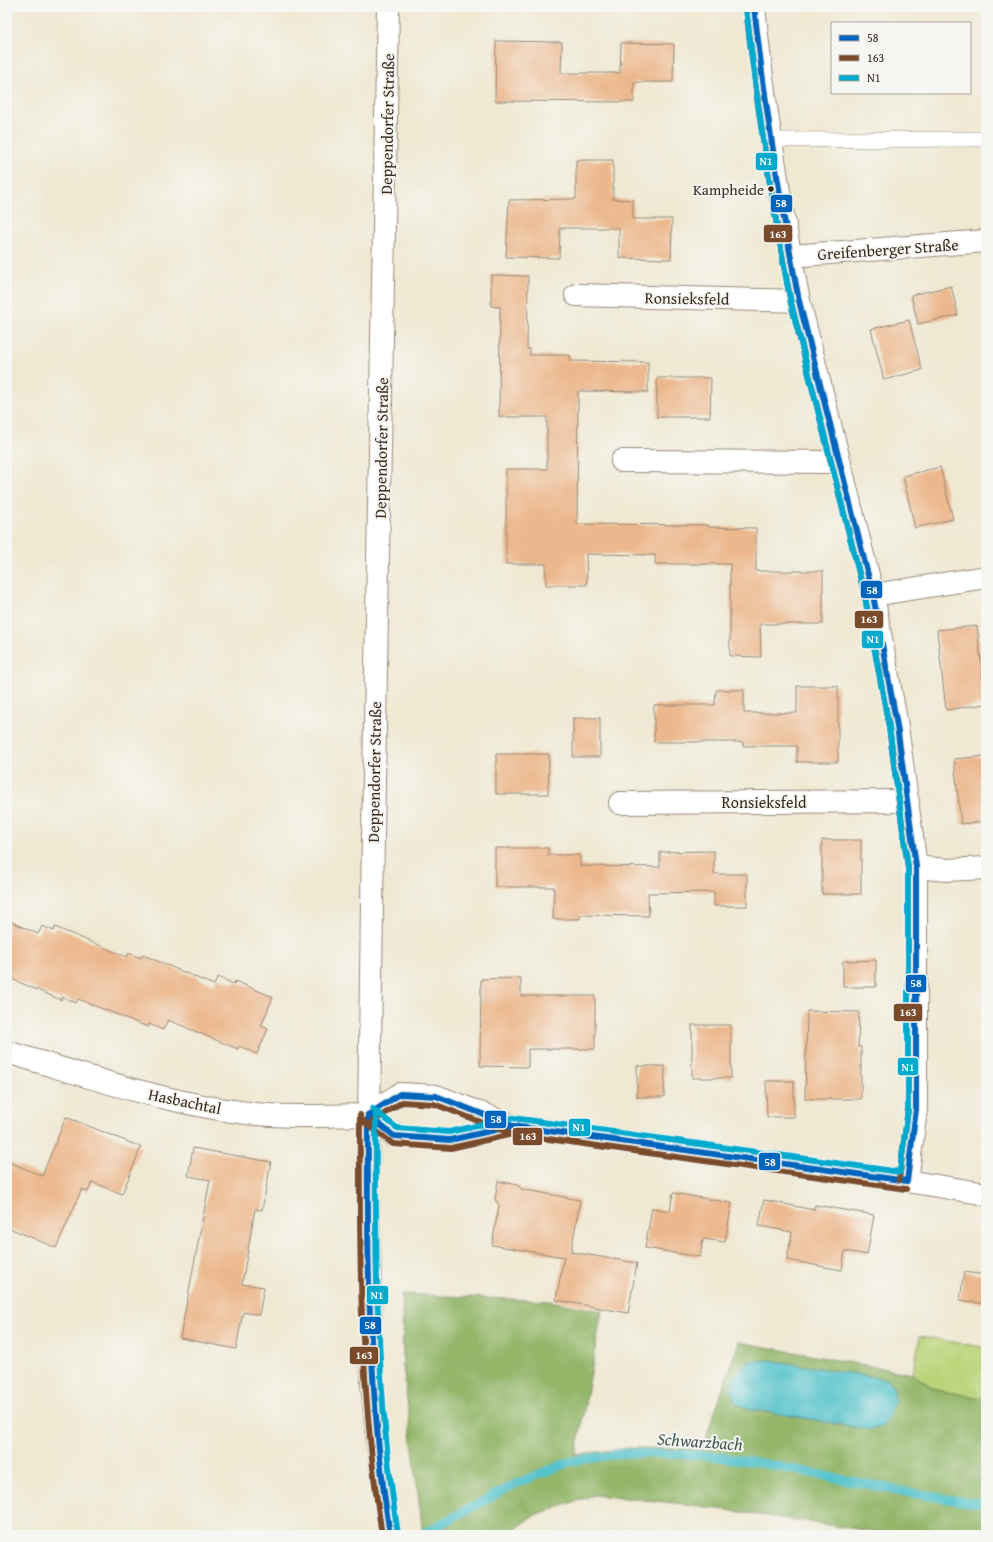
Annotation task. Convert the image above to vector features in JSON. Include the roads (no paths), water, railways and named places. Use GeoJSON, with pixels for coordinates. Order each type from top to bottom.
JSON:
{"type":"FeatureCollection","features":[{"type":"Feature","properties":{"kind":"street","name":"Deppendorfer Straße"},"geometry":{"type":"LineString","coordinates":[[388,7],[368,1115],[368,1223],[372,1383],[377,1439],[390,1535]]}},
{"type":"Feature","properties":{"kind":"street"},"geometry":{"type":"LineString","coordinates":[[754,7],[763,90],[798,301],[873,595],[897,726],[908,801],[916,867],[916,1109],[907,1180]]}},
{"type":"Feature","properties":{"kind":"street","name":"Greifenberger Straße"},"geometry":{"type":"LineString","coordinates":[[790,256],[986,241]]}},
{"type":"Feature","properties":{"kind":"street","name":"Ronsieksfeld"},"geometry":{"type":"LineString","coordinates":[[576,296],[798,301]]}},
{"type":"Feature","properties":{"kind":"street"},"geometry":{"type":"LineString","coordinates":[[622,461],[840,462]]}},
{"type":"Feature","properties":{"kind":"street"},"geometry":{"type":"LineString","coordinates":[[873,595],[986,577]]}},
{"type":"Feature","properties":{"kind":"street","name":"Ronsieksfeld"},"geometry":{"type":"LineString","coordinates":[[620,803],[908,801]]}},
{"type":"Feature","properties":{"kind":"street"},"geometry":{"type":"LineString","coordinates":[[916,867],[946,870],[986,868]]}},
{"type":"Feature","properties":{"kind":"street","name":"Hasbachtal"},"geometry":{"type":"LineString","coordinates":[[7,1052],[144,1092],[200,1106],[269,1115],[368,1115]]}},
{"type":"Feature","properties":{"kind":"street"},"geometry":{"type":"LineString","coordinates":[[513,1126],[450,1140],[394,1136],[368,1115],[400,1094],[436,1096],[513,1126],[907,1180],[986,1194]]}},
{"type":"Feature","properties":{"kind":"lane"},"geometry":{"type":"LineString","coordinates":[[771,140],[986,139]]}},
{"type":"Feature","properties":{"kind":"water"},"geometry":{"type":"Polygon","coordinates":[[[770,1360],[887,1379],[894,1388],[895,1401],[884,1426],[872,1430],[745,1408],[734,1401],[731,1388],[734,1378],[742,1368],[750,1361],[770,1360]]]}},
{"type":"Feature","properties":{"kind":"waterway","name":"Schwarzbach"},"geometry":{"type":"LineString","coordinates":[[426,1532],[517,1483],[572,1461],[626,1453],[704,1455],[755,1462],[917,1494],[966,1502],[986,1503]]}},
{"type":"Feature","properties":{"kind":"place","name":"Kampheide"},"geometry":{"type":"Point","coordinates":[771,189]}}]}
